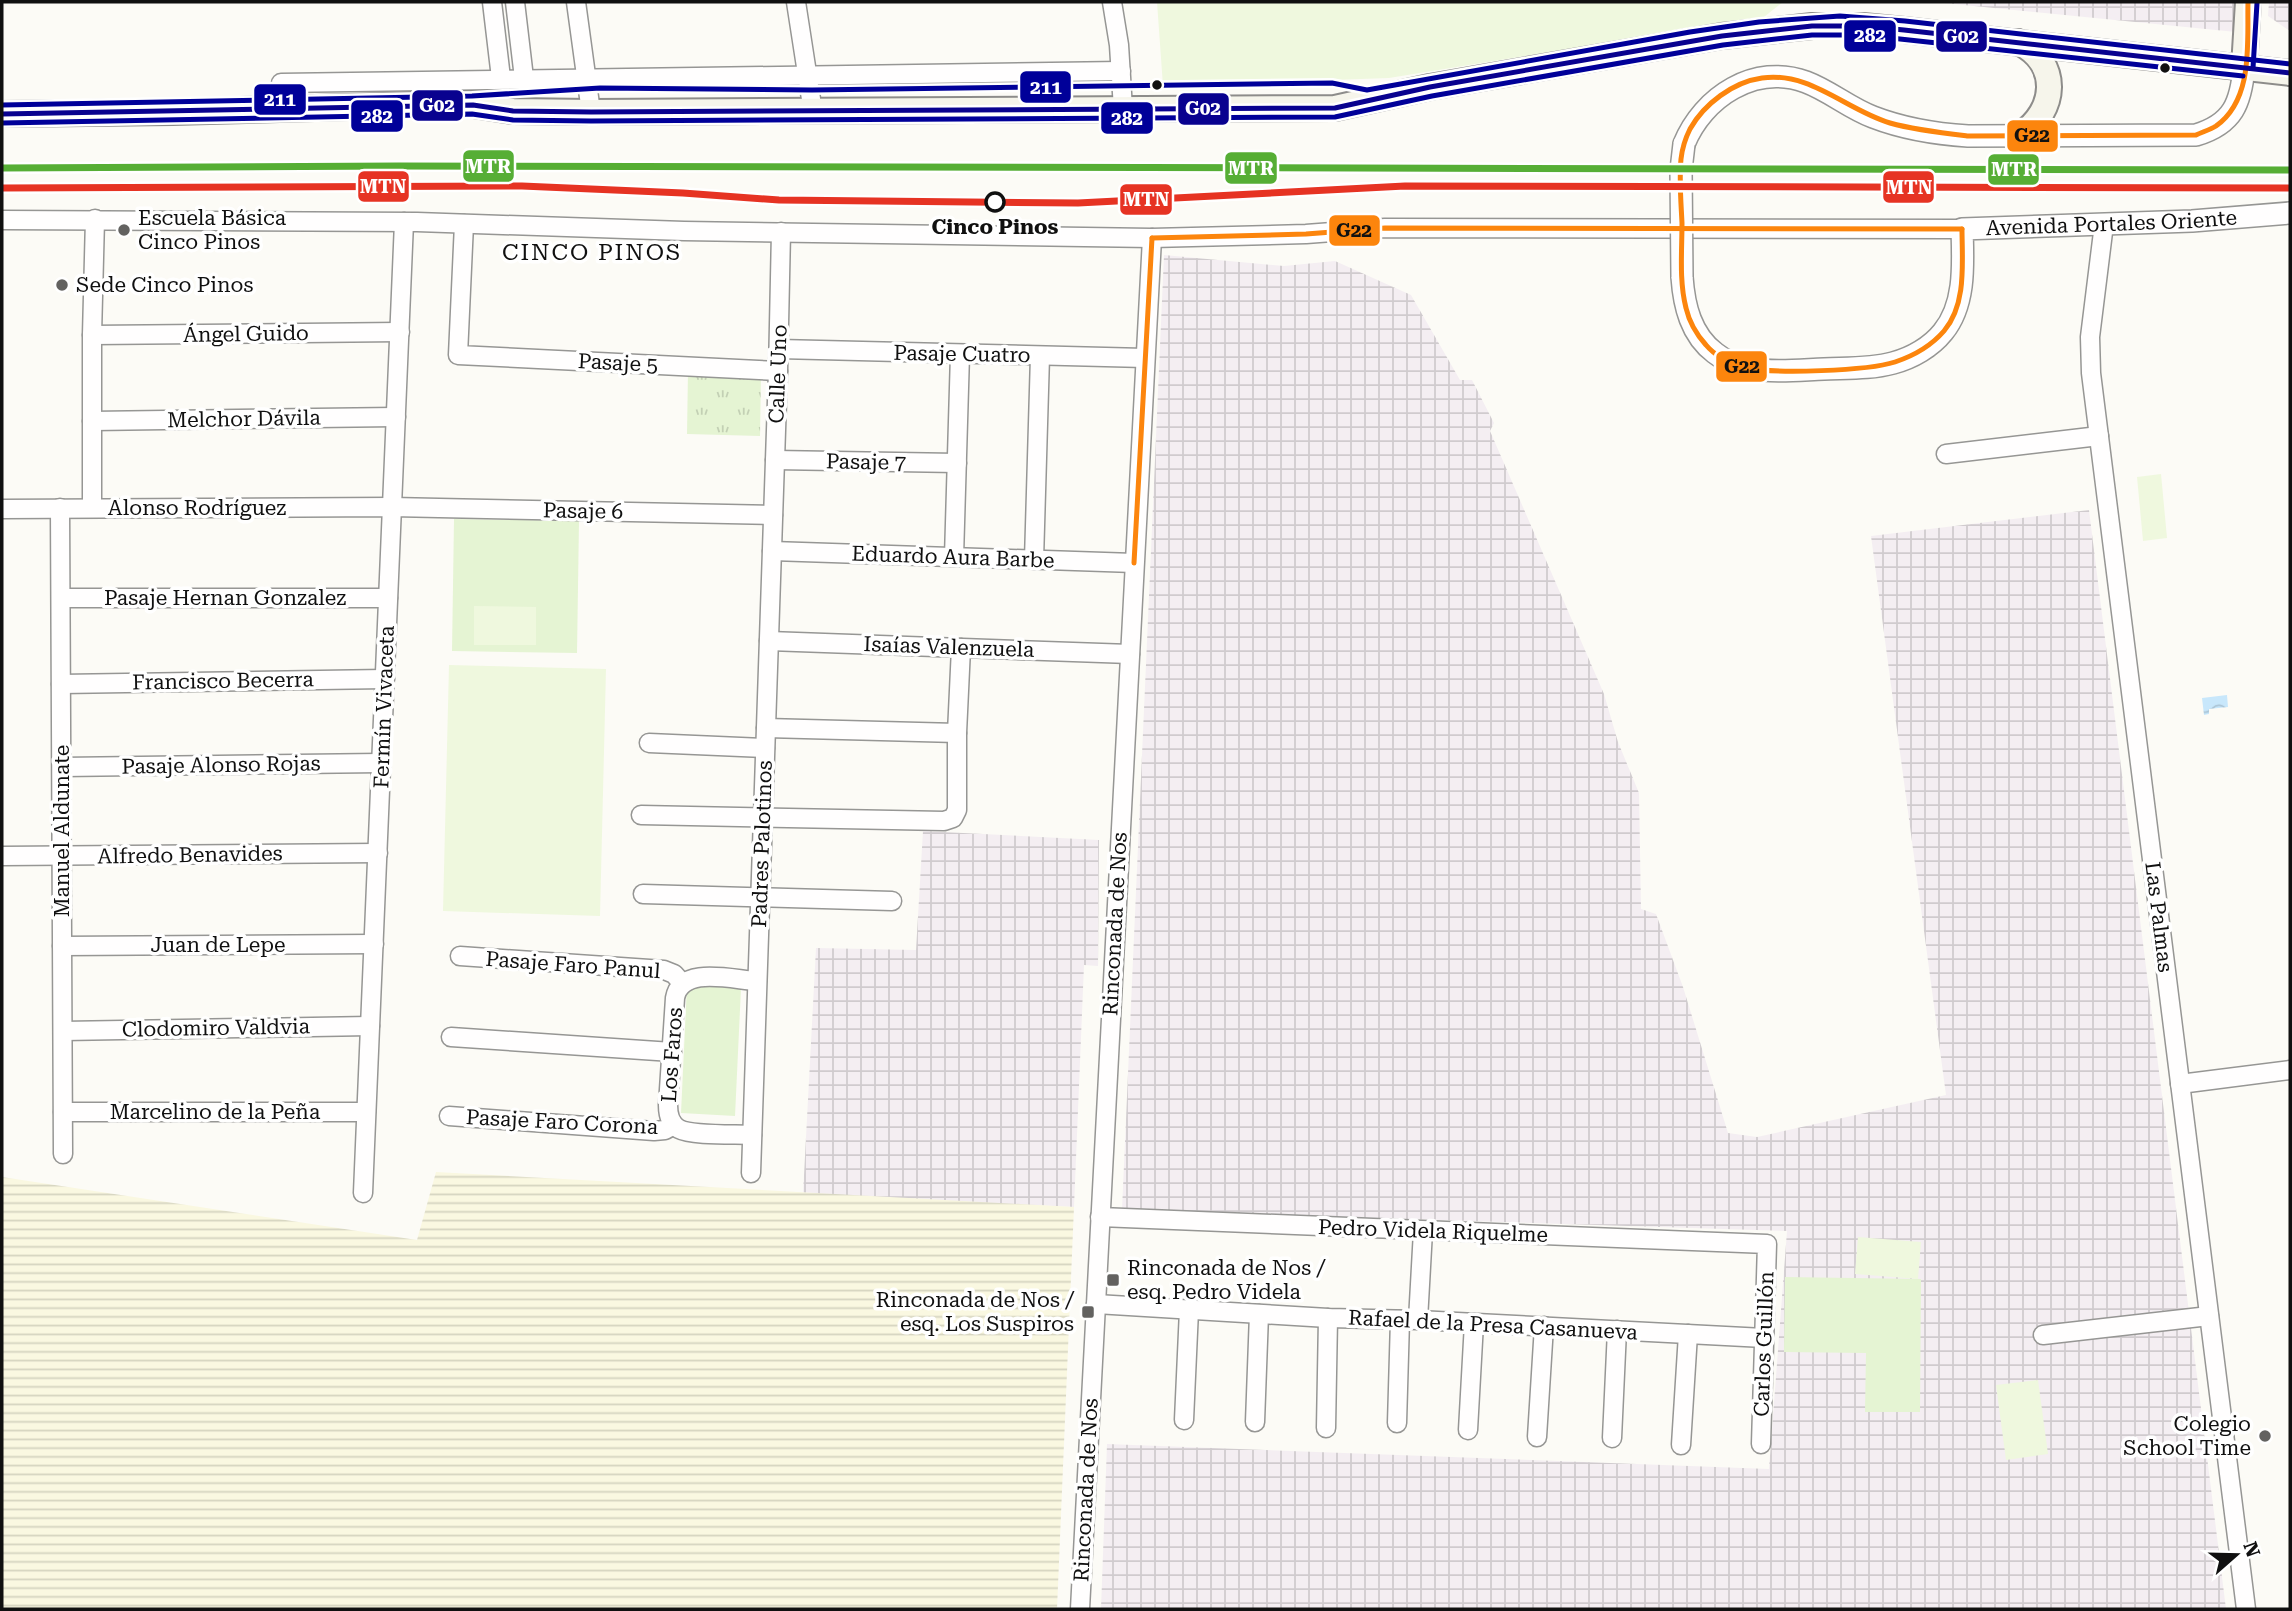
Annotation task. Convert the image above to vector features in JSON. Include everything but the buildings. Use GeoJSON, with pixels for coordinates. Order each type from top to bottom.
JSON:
{"type":"FeatureCollection","features":[{"type":"Feature","properties":{"kind":"main road"},"geometry":{"type":"LineString","coordinates":[[2244,67],[2248,2]]}},
{"type":"Feature","properties":{"kind":"main road"},"geometry":{"type":"LineString","coordinates":[[590,96],[1332,92],[1367,99],[1691,40],[1791,27],[1863,26],[2290,73]]}},
{"type":"Feature","properties":{"kind":"main road"},"geometry":{"type":"LineString","coordinates":[[2018,42],[2040,59],[2049,83],[2043,112],[2037,122],[2020,135]]}},
{"type":"Feature","properties":{"kind":"main road"},"geometry":{"type":"LineString","coordinates":[[2,114],[473,105],[524,99],[809,87],[1122,92]]}},
{"type":"Feature","properties":{"kind":"street"},"geometry":{"type":"LineString","coordinates":[[492,2],[501,78]]}},
{"type":"Feature","properties":{"kind":"street"},"geometry":{"type":"LineString","coordinates":[[515,2],[524,78]]}},
{"type":"Feature","properties":{"kind":"street"},"geometry":{"type":"LineString","coordinates":[[281,109],[281,83],[524,78],[590,96],[576,2]]}},
{"type":"Feature","properties":{"kind":"street"},"geometry":{"type":"LineString","coordinates":[[796,2],[809,87]]}},
{"type":"Feature","properties":{"kind":"street"},"geometry":{"type":"LineString","coordinates":[[1112,2],[1122,92]]}},
{"type":"Feature","properties":{"kind":"street"},"geometry":{"type":"LineString","coordinates":[[1962,229],[1962,281],[1956,307],[1944,331],[1926,348],[1907,358],[1882,365],[1779,371],[1748,368],[1726,361],[1707,347],[1694,329],[1686,308],[1682,277],[1681,170],[1684,144],[1697,119],[1721,95],[1747,82],[1775,77],[1804,81],[1858,111],[1912,129],[1951,135],[2185,136],[2207,132],[2225,121],[2236,107],[2243,83],[2244,67]]}},
{"type":"Feature","properties":{"kind":"street","name":"Avenida Portales Oriente"},"geometry":{"type":"LineString","coordinates":[[2,220],[404,222],[1152,238],[1385,228],[1962,229],[2192,221],[2290,213]]}},
{"type":"Feature","properties":{"kind":"street"},"geometry":{"type":"LineString","coordinates":[[92,508],[95,219]]}},
{"type":"Feature","properties":{"kind":"street","name":"Fermín Vivaceta"},"geometry":{"type":"LineString","coordinates":[[363,1192],[404,222]]}},
{"type":"Feature","properties":{"kind":"street","name":"Pasaje 5"},"geometry":{"type":"LineString","coordinates":[[464,224],[458,355],[778,371]]}},
{"type":"Feature","properties":{"kind":"street","name":"Las Palmas"},"geometry":{"type":"LineString","coordinates":[[2104,224],[2090,337],[2091,373],[2246,1609]]}},
{"type":"Feature","properties":{"kind":"street","name":"Calle Uno"},"geometry":{"type":"LineString","coordinates":[[773,515],[781,232]]}},
{"type":"Feature","properties":{"kind":"street","name":"Rinconada de Nos"},"geometry":{"type":"LineString","coordinates":[[1080,1609],[1152,238]]}},
{"type":"Feature","properties":{"kind":"street","name":"Ángel Guido"},"geometry":{"type":"LineString","coordinates":[[92,335],[400,332]]}},
{"type":"Feature","properties":{"kind":"street","name":"Pasaje Cuatro"},"geometry":{"type":"LineString","coordinates":[[779,349],[1145,358]]}},
{"type":"Feature","properties":{"kind":"street"},"geometry":{"type":"LineString","coordinates":[[954,557],[960,354]]}},
{"type":"Feature","properties":{"kind":"street"},"geometry":{"type":"LineString","coordinates":[[1034,560],[1040,356]]}},
{"type":"Feature","properties":{"kind":"street","name":"Melchor Dávila"},"geometry":{"type":"LineString","coordinates":[[92,421],[396,417]]}},
{"type":"Feature","properties":{"kind":"street"},"geometry":{"type":"LineString","coordinates":[[1946,454],[2099,436]]}},
{"type":"Feature","properties":{"kind":"street","name":"Pasaje 7"},"geometry":{"type":"LineString","coordinates":[[775,460],[957,464]]}},
{"type":"Feature","properties":{"kind":"street","name":"Alonso Rodríguez"},"geometry":{"type":"LineString","coordinates":[[2,509],[392,507]]}},
{"type":"Feature","properties":{"kind":"street","name":"Pasaje 6"},"geometry":{"type":"LineString","coordinates":[[392,507],[773,515]]}},
{"type":"Feature","properties":{"kind":"street","name":"Manuel Aldunate"},"geometry":{"type":"LineString","coordinates":[[60,508],[63,1154]]}},
{"type":"Feature","properties":{"kind":"street","name":"Padres Palotinos"},"geometry":{"type":"LineString","coordinates":[[751,1173],[773,515]]}},
{"type":"Feature","properties":{"kind":"street","name":"Eduardo Aura Barbe"},"geometry":{"type":"LineString","coordinates":[[772,551],[1134,563]]}},
{"type":"Feature","properties":{"kind":"street","name":"Pasaje Hernan Gonzalez"},"geometry":{"type":"LineString","coordinates":[[61,598],[388,598]]}},
{"type":"Feature","properties":{"kind":"street","name":"Isaías Valenzuela"},"geometry":{"type":"LineString","coordinates":[[769,641],[1130,654]]}},
{"type":"Feature","properties":{"kind":"street"},"geometry":{"type":"LineString","coordinates":[[641,815],[944,821],[953,818],[957,810],[961,648]]}},
{"type":"Feature","properties":{"kind":"street","name":"Francisco Becerra"},"geometry":{"type":"LineString","coordinates":[[61,684],[385,679]]}},
{"type":"Feature","properties":{"kind":"street"},"geometry":{"type":"LineString","coordinates":[[766,727],[957,733]]}},
{"type":"Feature","properties":{"kind":"street"},"geometry":{"type":"LineString","coordinates":[[649,743],[765,748]]}},
{"type":"Feature","properties":{"kind":"street","name":"Pasaje Alonso Rojas"},"geometry":{"type":"LineString","coordinates":[[62,767],[381,763]]}},
{"type":"Feature","properties":{"kind":"street","name":"Alfredo Benavides"},"geometry":{"type":"LineString","coordinates":[[2,856],[378,853]]}},
{"type":"Feature","properties":{"kind":"street"},"geometry":{"type":"LineString","coordinates":[[643,894],[892,901]]}},
{"type":"Feature","properties":{"kind":"street","name":"Juan de Lepe"},"geometry":{"type":"LineString","coordinates":[[62,946],[374,944]]}},
{"type":"Feature","properties":{"kind":"street","name":"Pasaje Faro Panul"},"geometry":{"type":"LineString","coordinates":[[460,956],[664,970],[674,974],[682,983]]}},
{"type":"Feature","properties":{"kind":"street","name":"Los Faros"},"geometry":{"type":"LineString","coordinates":[[752,1135],[689,1132],[674,1125],[668,1112],[675,998],[682,983],[699,977],[757,981]]}},
{"type":"Feature","properties":{"kind":"street","name":"Clodomiro Valdvia"},"geometry":{"type":"LineString","coordinates":[[63,1031],[370,1026]]}},
{"type":"Feature","properties":{"kind":"street"},"geometry":{"type":"LineString","coordinates":[[451,1037],[672,1052]]}},
{"type":"Feature","properties":{"kind":"street"},"geometry":{"type":"LineString","coordinates":[[2180,1084],[2290,1070]]}},
{"type":"Feature","properties":{"kind":"street","name":"Marcelino de la Peña"},"geometry":{"type":"LineString","coordinates":[[63,1112],[366,1112]]}},
{"type":"Feature","properties":{"kind":"street","name":"Pasaje Faro Corona"},"geometry":{"type":"LineString","coordinates":[[449,1116],[654,1131],[665,1130],[674,1125]]}},
{"type":"Feature","properties":{"kind":"street","name":"Pedro Videla Riquelme"},"geometry":{"type":"LineString","coordinates":[[1100,1217],[1767,1244]]}},
{"type":"Feature","properties":{"kind":"street"},"geometry":{"type":"LineString","coordinates":[[1397,1423],[1423,1231]]}},
{"type":"Feature","properties":{"kind":"street","name":"Carlos Guillón"},"geometry":{"type":"LineString","coordinates":[[1761,1444],[1767,1244]]}},
{"type":"Feature","properties":{"kind":"street","name":"Rafael de la Presa Casanueva"},"geometry":{"type":"LineString","coordinates":[[1096,1304],[1328,1318],[1764,1338]]}},
{"type":"Feature","properties":{"kind":"street"},"geometry":{"type":"LineString","coordinates":[[1184,1420],[1189,1310]]}},
{"type":"Feature","properties":{"kind":"street"},"geometry":{"type":"LineString","coordinates":[[1255,1422],[1259,1314]]}},
{"type":"Feature","properties":{"kind":"street"},"geometry":{"type":"LineString","coordinates":[[2043,1335],[2209,1316]]}},
{"type":"Feature","properties":{"kind":"street"},"geometry":{"type":"LineString","coordinates":[[1326,1427],[1328,1318]]}},
{"type":"Feature","properties":{"kind":"street"},"geometry":{"type":"LineString","coordinates":[[1468,1430],[1474,1323]]}},
{"type":"Feature","properties":{"kind":"street"},"geometry":{"type":"LineString","coordinates":[[1537,1437],[1544,1326]]}},
{"type":"Feature","properties":{"kind":"street"},"geometry":{"type":"LineString","coordinates":[[1612,1438],[1617,1330]]}},
{"type":"Feature","properties":{"kind":"street"},"geometry":{"type":"LineString","coordinates":[[1681,1445],[1688,1334]]}},
{"type":"Feature","properties":{"kind":"shaded area"},"geometry":{"type":"Polygon","coordinates":[[[1934,2],[2238,2],[2236,32],[1934,2]]]}},
{"type":"Feature","properties":{"kind":"shaded area"},"geometry":{"type":"Polygon","coordinates":[[[2269,2],[2290,2],[2290,31],[2268,16],[2269,2]]]}},
{"type":"Feature","properties":{"kind":"shaded area"},"geometry":{"type":"Polygon","coordinates":[[[1164,255],[1284,266],[1335,261],[1411,295],[1460,380],[1472,380],[1494,423],[1490,431],[1604,694],[1618,742],[1639,793],[1641,909],[1656,914],[1683,987],[1728,1133],[1757,1137],[1946,1095],[1871,536],[2089,510],[2226,1609],[1101,1609],[1107,1444],[1769,1469],[1787,1231],[1122,1210],[1164,255]]]}},
{"type":"Feature","properties":{"kind":"shaded area"},"geometry":{"type":"Polygon","coordinates":[[[923,831],[1099,840],[1098,966],[1084,965],[1074,1207],[803,1194],[816,948],[916,950],[923,831]]]}},
{"type":"Feature","properties":{"kind":"shaded area"},"geometry":{"type":"Polygon","coordinates":[[[436,1172],[1074,1207],[1057,1609],[2,1609],[2,1177],[417,1240],[436,1172]]]}},
{"type":"Feature","properties":{"kind":"green space"},"geometry":{"type":"Polygon","coordinates":[[[1157,2],[1783,2],[1764,17],[1389,78],[1163,86],[1157,2]]]}},
{"type":"Feature","properties":{"kind":"green space"},"geometry":{"type":"Polygon","coordinates":[[[688,371],[761,373],[760,436],[687,434],[688,371]]]}},
{"type":"Feature","properties":{"kind":"green space"},"geometry":{"type":"Polygon","coordinates":[[[2161,474],[2167,538],[2143,541],[2137,477],[2161,474]]]}},
{"type":"Feature","properties":{"kind":"green space"},"geometry":{"type":"Polygon","coordinates":[[[454,519],[579,521],[577,653],[452,651],[454,519]]]}},
{"type":"Feature","properties":{"kind":"green space"},"geometry":{"type":"Polygon","coordinates":[[[474,606],[536,607],[536,645],[474,645],[474,606]]]}},
{"type":"Feature","properties":{"kind":"green space"},"geometry":{"type":"Polygon","coordinates":[[[449,665],[606,669],[600,916],[443,911],[449,665]]]}},
{"type":"Feature","properties":{"kind":"green space"},"geometry":{"type":"Polygon","coordinates":[[[687,985],[741,988],[735,1116],[681,1113],[687,985]]]}},
{"type":"Feature","properties":{"kind":"green space"},"geometry":{"type":"Polygon","coordinates":[[[1858,1237],[1921,1242],[1918,1279],[1855,1274],[1858,1237]]]}},
{"type":"Feature","properties":{"kind":"green space"},"geometry":{"type":"Polygon","coordinates":[[[1785,1277],[1921,1279],[1920,1412],[1865,1412],[1866,1353],[1784,1352],[1785,1277]]]}},
{"type":"Feature","properties":{"kind":"green space"},"geometry":{"type":"Polygon","coordinates":[[[2038,1380],[2048,1454],[2006,1460],[1996,1385],[2038,1380]]]}},
{"type":"Feature","properties":{"kind":"water"},"geometry":{"type":"Polygon","coordinates":[[[2227,695],[2228,707],[2209,709],[2209,714],[2204,715],[2202,698],[2227,695]]]}},
{"type":"Feature","properties":{"kind":"transit line","name":"G22"},"geometry":{"type":"LineString","coordinates":[[1962,229],[1962,282],[1957,308],[1944,331],[1921,350],[1895,362],[1864,368],[1799,371],[1747,368],[1725,360],[1710,349],[1694,328],[1686,308],[1682,277],[1680,183],[1684,144],[1696,120],[1720,96],[1751,80],[1779,77],[1812,86],[1874,117],[1909,128],[1968,136],[2196,135],[2216,126],[2228,115],[2237,101],[2246,69],[2248,2]]}},
{"type":"Feature","properties":{"kind":"transit line","name":"282"},"geometry":{"type":"LineString","coordinates":[[2253,68],[2257,3]]}},
{"type":"Feature","properties":{"kind":"transit line","name":"211"},"geometry":{"type":"LineString","coordinates":[[2,105],[472,96],[600,88],[812,90],[1332,83],[1367,90],[1690,32],[1759,22],[1840,16],[2290,64]]}},
{"type":"Feature","properties":{"kind":"transit line","name":"G02"},"geometry":{"type":"LineString","coordinates":[[2,114],[473,105],[513,111],[591,112],[1335,108],[1430,87],[1722,36],[1812,26],[1863,26],[1904,30],[2290,73]]}},
{"type":"Feature","properties":{"kind":"transit line","name":"282"},"geometry":{"type":"LineString","coordinates":[[2,123],[472,114],[513,120],[591,121],[1335,117],[1432,96],[1723,45],[1812,35],[1863,35],[2243,76]]}},
{"type":"Feature","properties":{"kind":"transit line","name":"MTR"},"geometry":{"type":"LineString","coordinates":[[2,168],[399,166],[2290,170]]}},
{"type":"Feature","properties":{"kind":"transit line","name":"MTN"},"geometry":{"type":"LineString","coordinates":[[2,188],[522,186],[779,200],[1078,203],[1405,186],[2290,188]]}},
{"type":"Feature","properties":{"kind":"transit line","name":"G22"},"geometry":{"type":"LineString","coordinates":[[1152,238],[1306,234],[1385,228],[1962,229]]}},
{"type":"Feature","properties":{"kind":"transit line","name":"G22"},"geometry":{"type":"LineString","coordinates":[[1134,563],[1152,238]]}},
{"type":"Feature","properties":{"kind":"place","name":"Cinco Pinos"},"geometry":{"type":"Point","coordinates":[995,202]}},
{"type":"Feature","properties":{"kind":"place","name":"Escuela Básica Cinco Pinos"},"geometry":{"type":"Point","coordinates":[124,230]}},
{"type":"Feature","properties":{"kind":"place","name":"Sede Cinco Pinos"},"geometry":{"type":"Point","coordinates":[62,285]}},
{"type":"Feature","properties":{"kind":"place","name":"Rinconada de Nos / esq. Pedro Videla"},"geometry":{"type":"Point","coordinates":[1113,1280]}},
{"type":"Feature","properties":{"kind":"place","name":"Rinconada de Nos / esq. Los Suspiros"},"geometry":{"type":"Point","coordinates":[1088,1312]}},
{"type":"Feature","properties":{"kind":"place","name":"Colegio School Time"},"geometry":{"type":"Point","coordinates":[2265,1436]}},
{"type":"Feature","properties":{"kind":"district","name":"CINCO PINOS"},"geometry":{"type":"Point","coordinates":[592,252]}}]}
